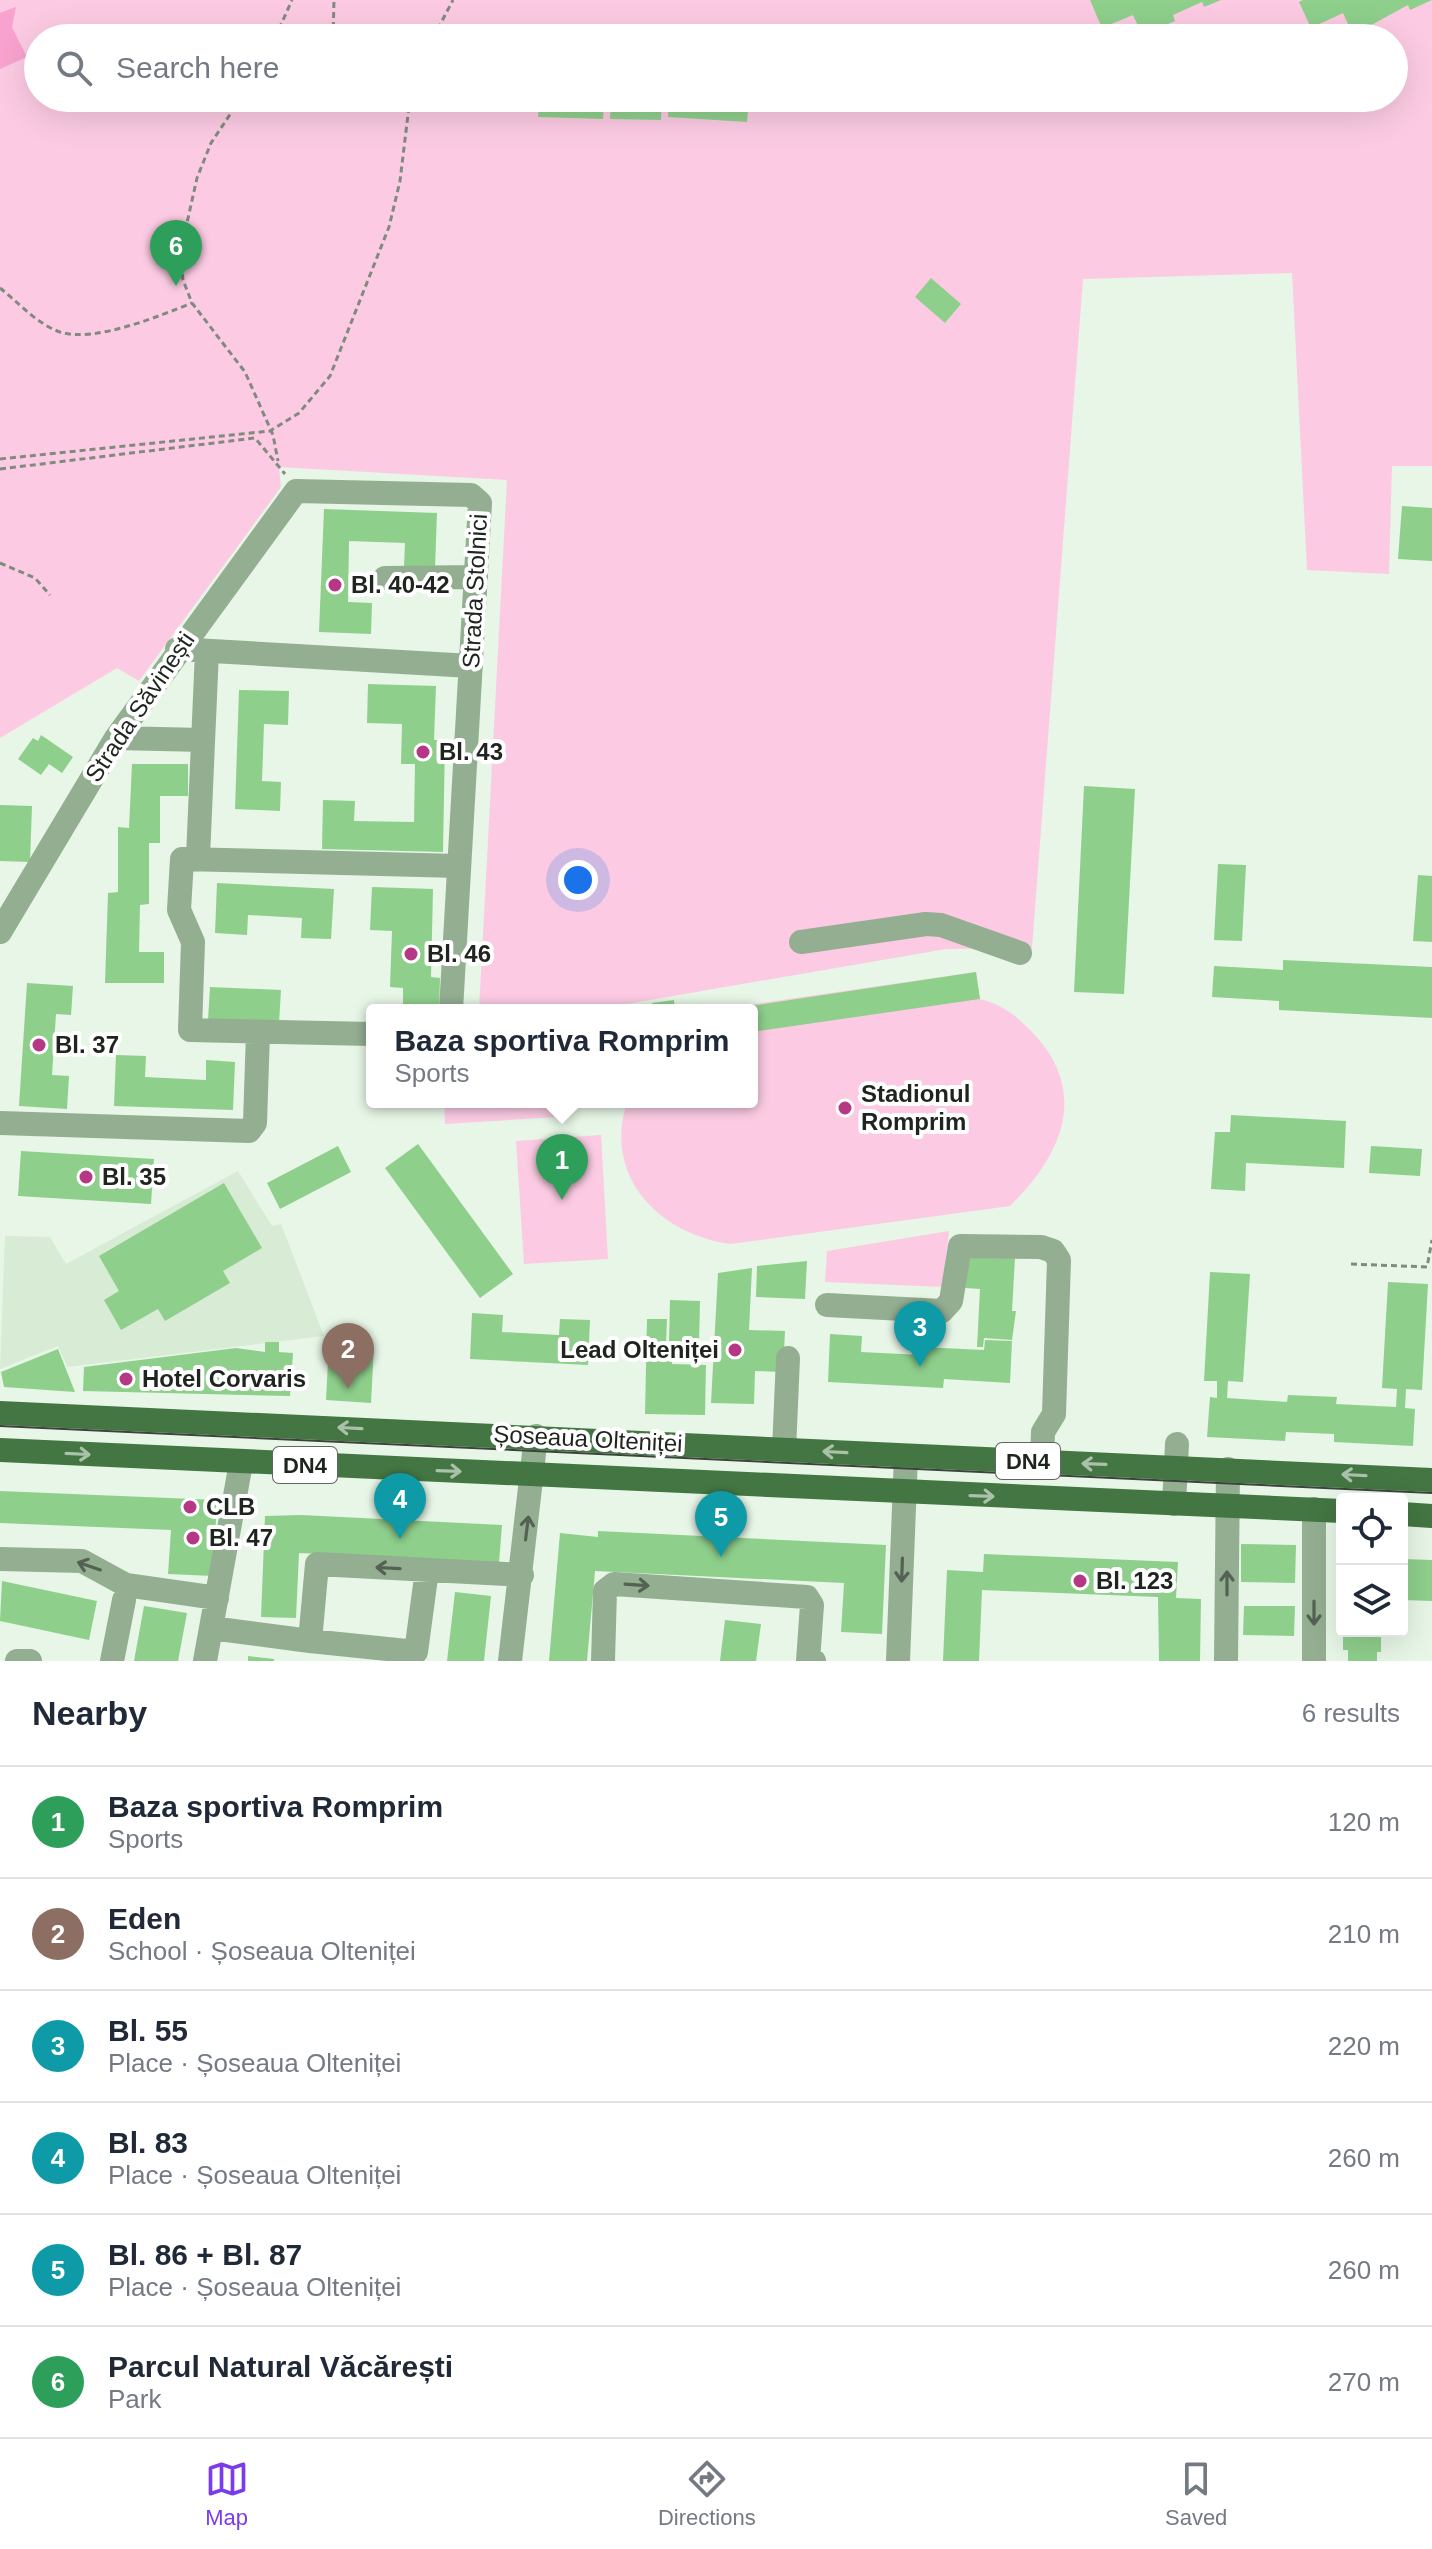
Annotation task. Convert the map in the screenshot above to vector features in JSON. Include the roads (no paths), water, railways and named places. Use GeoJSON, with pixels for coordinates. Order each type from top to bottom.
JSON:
{"type":"FeatureCollection","features":[{"type":"Feature","properties":{"kind":"main road","name":"Șoseaua Olteniței"},"geometry":{"type":"LineString","coordinates":[[0,1413],[1042,1461],[1176,1456],[1228,1469],[1432,1480]]}},
{"type":"Feature","properties":{"kind":"main road","name":"Șoseaua Olteniței"},"geometry":{"type":"LineString","coordinates":[[0,1450],[1336,1511]]}},
{"type":"Feature","properties":{"kind":"main road"},"geometry":{"type":"LineString","coordinates":[[1408,1514],[1432,1516]]}},
{"type":"Feature","properties":{"kind":"street","name":"Strada Stolnici"},"geometry":{"type":"LineString","coordinates":[[296,491],[477,498],[480,503],[451,1004]]}},
{"type":"Feature","properties":{"kind":"street","name":"Strada Săvinești"},"geometry":{"type":"LineString","coordinates":[[0,932],[116,738],[177,649],[296,491]]}},
{"type":"Feature","properties":{"kind":"street"},"geometry":{"type":"LineString","coordinates":[[385,578],[476,577]]}},
{"type":"Feature","properties":{"kind":"street"},"geometry":{"type":"LineString","coordinates":[[177,649],[471,666]]}},
{"type":"Feature","properties":{"kind":"street","name":"Strada Săvinești"},"geometry":{"type":"LineString","coordinates":[[198,857],[207,651]]}},
{"type":"Feature","properties":{"kind":"street"},"geometry":{"type":"LineString","coordinates":[[116,738],[203,740]]}},
{"type":"Feature","properties":{"kind":"street"},"geometry":{"type":"LineString","coordinates":[[366,1034],[190,1030],[193,942],[179,910],[180,863],[187,857],[198,857],[459,866]]}},
{"type":"Feature","properties":{"kind":"street"},"geometry":{"type":"LineString","coordinates":[[801,942],[926,924],[941,925],[1020,953]]}},
{"type":"Feature","properties":{"kind":"street"},"geometry":{"type":"LineString","coordinates":[[0,1123],[249,1131],[255,1123],[258,1032]]}},
{"type":"Feature","properties":{"kind":"street"},"geometry":{"type":"LineString","coordinates":[[827,1305],[942,1311],[951,1301],[960,1246],[1041,1247],[1053,1251],[1059,1260],[1054,1414],[1043,1432],[1042,1461]]}},
{"type":"Feature","properties":{"kind":"street"},"geometry":{"type":"LineString","coordinates":[[784,1450],[788,1358]]}},
{"type":"Feature","properties":{"kind":"street"},"geometry":{"type":"LineString","coordinates":[[510,1661],[534,1475],[536,1436]]}},
{"type":"Feature","properties":{"kind":"street"},"geometry":{"type":"LineString","coordinates":[[898,1661],[906,1456]]}},
{"type":"Feature","properties":{"kind":"street"},"geometry":{"type":"LineString","coordinates":[[1174,1504],[1176,1456]]}},
{"type":"Feature","properties":{"kind":"street"},"geometry":{"type":"LineString","coordinates":[[205,1661],[241,1463]]}},
{"type":"Feature","properties":{"kind":"street"},"geometry":{"type":"LineString","coordinates":[[1226,1661],[1228,1469]]}},
{"type":"Feature","properties":{"kind":"street"},"geometry":{"type":"LineString","coordinates":[[1314,1509],[1314,1661]]}},
{"type":"Feature","properties":{"kind":"street"},"geometry":{"type":"LineString","coordinates":[[0,1559],[82,1561],[126,1585],[217,1598]]}},
{"type":"Feature","properties":{"kind":"street"},"geometry":{"type":"LineString","coordinates":[[310,1641],[317,1564],[522,1575]]}},
{"type":"Feature","properties":{"kind":"street"},"geometry":{"type":"LineString","coordinates":[[211,1628],[416,1652],[427,1570]]}},
{"type":"Feature","properties":{"kind":"street"},"geometry":{"type":"LineString","coordinates":[[603,1661],[605,1591],[614,1584],[807,1597],[812,1605],[808,1661],[814,1661]]}},
{"type":"Feature","properties":{"kind":"street"},"geometry":{"type":"LineString","coordinates":[[112,1661],[124,1600]]}},
{"type":"Feature","properties":{"kind":"street"},"geometry":{"type":"LineString","coordinates":[[17,1661],[30,1661]]}},
{"type":"Feature","properties":{"kind":"tram line"},"geometry":{"type":"LineString","coordinates":[[0,1426],[1432,1493]]}},
{"type":"Feature","properties":{"kind":"place","name":"Parcul Natural Văcărești"},"geometry":{"type":"Point","coordinates":[176,286]}},
{"type":"Feature","properties":{"kind":"place","name":"Bl. 40-42"},"geometry":{"type":"Point","coordinates":[335,585]}},
{"type":"Feature","properties":{"kind":"place","name":"Bl. 43"},"geometry":{"type":"Point","coordinates":[423,752]}},
{"type":"Feature","properties":{"kind":"place","name":"Bl. 46"},"geometry":{"type":"Point","coordinates":[411,954]}},
{"type":"Feature","properties":{"kind":"place","name":"Bl. 37"},"geometry":{"type":"Point","coordinates":[39,1045]}},
{"type":"Feature","properties":{"kind":"place","name":"Stadionul Romprim"},"geometry":{"type":"Point","coordinates":[845,1108]}},
{"type":"Feature","properties":{"kind":"place","name":"Bl. 35"},"geometry":{"type":"Point","coordinates":[86,1177]}},
{"type":"Feature","properties":{"kind":"place","name":"Baza sportiva Romprim"},"geometry":{"type":"Point","coordinates":[562,1200]}},
{"type":"Feature","properties":{"kind":"place","name":"Lead Olteniței"},"geometry":{"type":"Point","coordinates":[735,1350]}},
{"type":"Feature","properties":{"kind":"place","name":"Bl. 55"},"geometry":{"type":"Point","coordinates":[920,1367]}},
{"type":"Feature","properties":{"kind":"place","name":"Hotel Corvaris"},"geometry":{"type":"Point","coordinates":[126,1379]}},
{"type":"Feature","properties":{"kind":"place","name":"Eden"},"geometry":{"type":"Point","coordinates":[348,1389]}},
{"type":"Feature","properties":{"kind":"place","name":"CLB"},"geometry":{"type":"Point","coordinates":[190,1507]}},
{"type":"Feature","properties":{"kind":"place","name":"Bl. 47"},"geometry":{"type":"Point","coordinates":[193,1538]}},
{"type":"Feature","properties":{"kind":"place","name":"Bl. 83"},"geometry":{"type":"Point","coordinates":[400,1539]}},
{"type":"Feature","properties":{"kind":"place","name":"Bl. 86 + Bl. 87"},"geometry":{"type":"Point","coordinates":[721,1557]}},
{"type":"Feature","properties":{"kind":"place","name":"Bl. 123"},"geometry":{"type":"Point","coordinates":[1080,1581]}}]}
